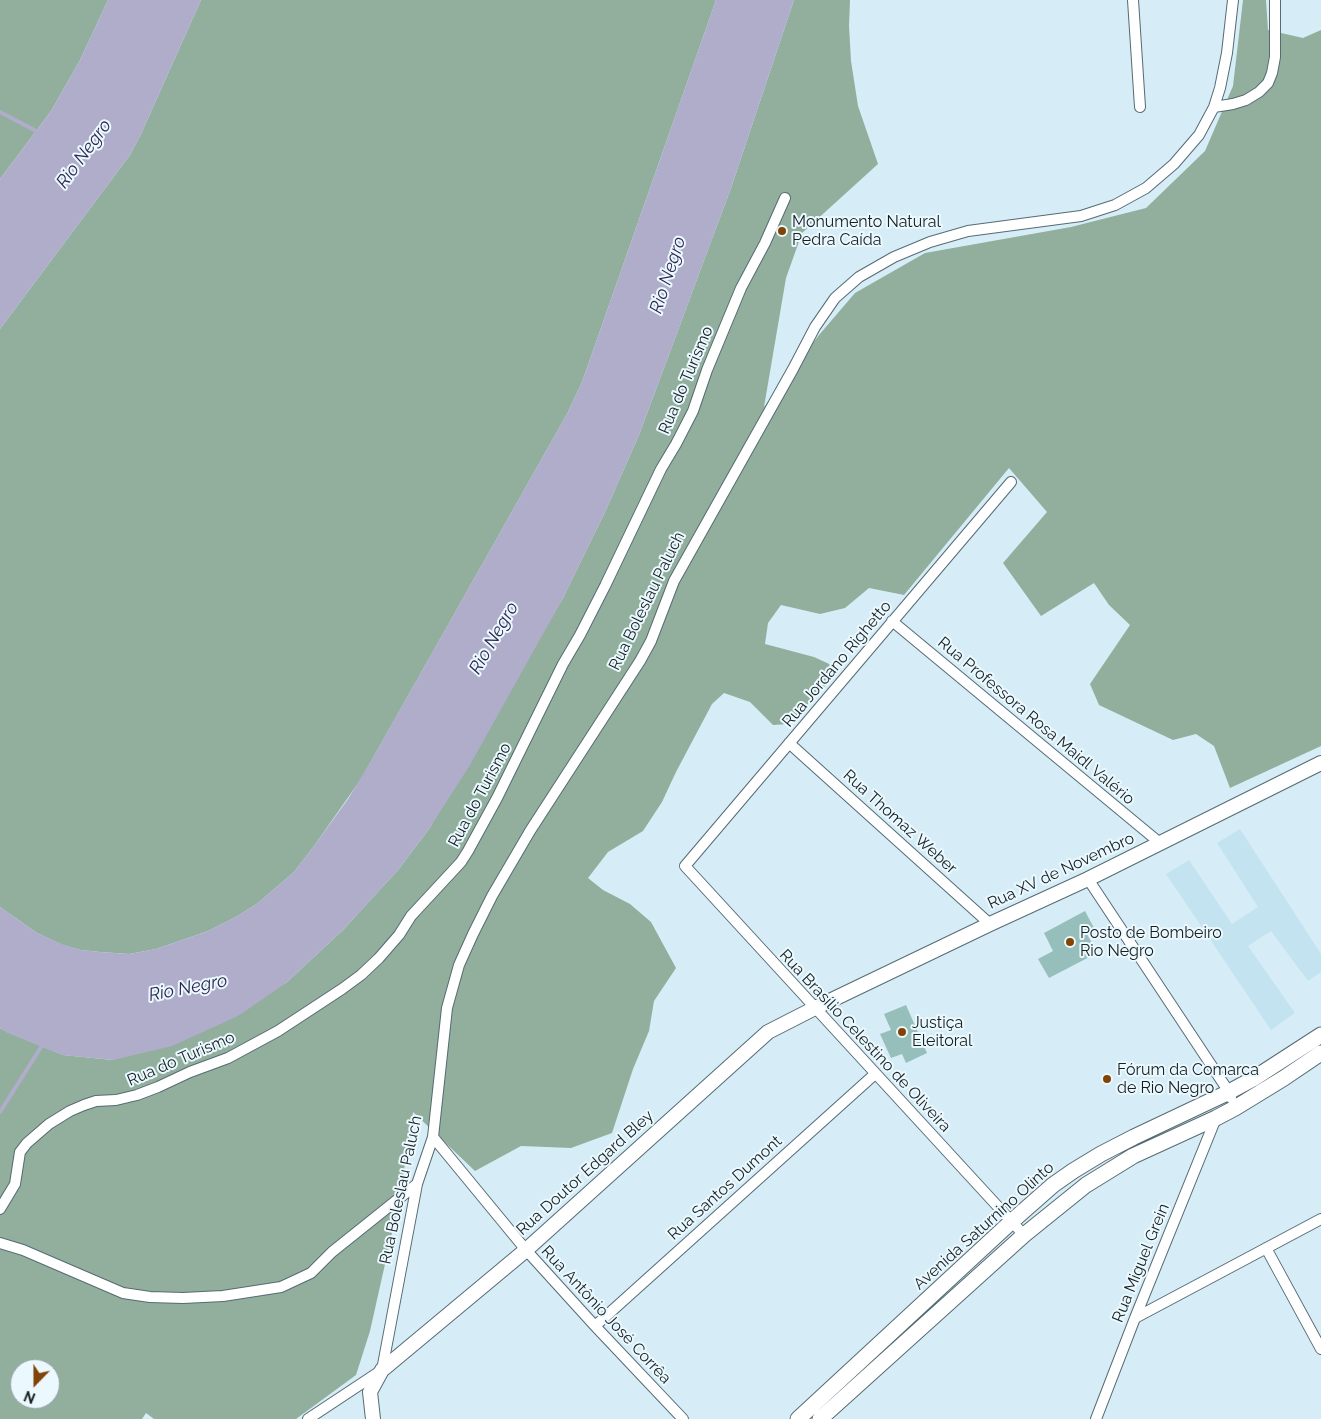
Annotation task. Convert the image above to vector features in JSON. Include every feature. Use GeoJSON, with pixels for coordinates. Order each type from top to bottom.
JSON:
{"type":"FeatureCollection","features":[{"type":"Feature","properties":{"kind":"main road","name":"Avenida Saturnino Olinto"},"geometry":{"type":"LineString","coordinates":[[798,1419],[1052,1185],[1101,1154],[1229,1092],[1321,1034]]}},
{"type":"Feature","properties":{"kind":"main road","name":"Avenida Saturnino Olinto"},"geometry":{"type":"LineString","coordinates":[[820,1419],[1024,1235],[1073,1194],[1133,1156],[1235,1108],[1321,1053]]}},
{"type":"Feature","properties":{"kind":"street"},"geometry":{"type":"LineString","coordinates":[[1133,0],[1140,107]]}},
{"type":"Feature","properties":{"kind":"street","name":"Rua Boleslau Paluch"},"geometry":{"type":"LineString","coordinates":[[373,1419],[370,1392],[382,1370],[417,1184],[433,1137],[447,1008],[459,965],[492,896],[530,831],[640,661],[651,641],[674,582],[815,327],[835,298],[859,277],[894,257],[930,242],[968,231],[1081,216],[1115,205],[1146,188],[1174,164],[1199,135],[1214,107],[1227,53],[1233,0]]}},
{"type":"Feature","properties":{"kind":"street"},"geometry":{"type":"LineString","coordinates":[[1214,107],[1246,100],[1259,92],[1268,83],[1272,73],[1274,56],[1275,0]]}},
{"type":"Feature","properties":{"kind":"street","name":"Rua do Turismo"},"geometry":{"type":"LineString","coordinates":[[0,1209],[15,1184],[20,1152],[27,1143],[49,1124],[84,1105],[96,1101],[116,1100],[137,1095],[158,1087],[190,1072],[228,1058],[278,1030],[342,989],[379,958],[399,935],[411,916],[461,862],[510,772],[688,420],[741,288],[765,243],[785,198]]}},
{"type":"Feature","properties":{"kind":"street","name":"Rua Jordano Righetto"},"geometry":{"type":"LineString","coordinates":[[685,866],[1011,482]]}},
{"type":"Feature","properties":{"kind":"street","name":"Rua Professora Rosa Maidl Valério"},"geometry":{"type":"LineString","coordinates":[[892,622],[1160,843]]}},
{"type":"Feature","properties":{"kind":"street","name":"Rua Thomaz Weber"},"geometry":{"type":"LineString","coordinates":[[790,743],[990,924]]}},
{"type":"Feature","properties":{"kind":"street","name":"Rua XV de Novembro"},"geometry":{"type":"LineString","coordinates":[[815,1008],[1088,879],[1321,763]]}},
{"type":"Feature","properties":{"kind":"street","name":"Rua Brasílio Celestino de Oliveira"},"geometry":{"type":"LineString","coordinates":[[685,866],[1024,1235]]}},
{"type":"Feature","properties":{"kind":"street"},"geometry":{"type":"LineString","coordinates":[[1088,879],[1229,1092],[1235,1108]]}},
{"type":"Feature","properties":{"kind":"street","name":"Rua Doutor Edgard Bley"},"geometry":{"type":"LineString","coordinates":[[382,1370],[526,1250],[768,1032],[815,1008]]}},
{"type":"Feature","properties":{"kind":"street","name":"Rua Santos Dumont"},"geometry":{"type":"LineString","coordinates":[[595,1326],[875,1074]]}},
{"type":"Feature","properties":{"kind":"street","name":"Rua Miguel Grein"},"geometry":{"type":"LineString","coordinates":[[1096,1419],[1216,1118]]}},
{"type":"Feature","properties":{"kind":"street","name":"Rua Antônio José Corrêa"},"geometry":{"type":"LineString","coordinates":[[433,1137],[526,1250],[683,1419]]}},
{"type":"Feature","properties":{"kind":"street"},"geometry":{"type":"LineString","coordinates":[[0,1243],[23,1250],[123,1293],[150,1298],[224,1296],[281,1288],[311,1274],[332,1252],[417,1184]]}},
{"type":"Feature","properties":{"kind":"street"},"geometry":{"type":"LineString","coordinates":[[1135,1318],[1321,1219]]}},
{"type":"Feature","properties":{"kind":"street"},"geometry":{"type":"LineString","coordinates":[[1266,1248],[1321,1350]]}},
{"type":"Feature","properties":{"kind":"street"},"geometry":{"type":"LineString","coordinates":[[308,1419],[382,1370]]}},
{"type":"Feature","properties":{"kind":"shaded area"},"geometry":{"type":"Polygon","coordinates":[[[1240,829],[1321,954],[1321,972],[1308,981],[1271,931],[1248,946],[1295,1013],[1271,1030],[1166,874],[1189,860],[1232,924],[1258,907],[1217,843],[1240,829]]]}},
{"type":"Feature","properties":{"kind":"green space"},"geometry":{"type":"Polygon","coordinates":[[[0,0],[108,0],[79,62],[51,111],[0,179],[0,0]]]}},
{"type":"Feature","properties":{"kind":"green space"},"geometry":{"type":"Polygon","coordinates":[[[201,0],[716,0],[582,382],[567,414],[361,779],[294,872],[258,903],[236,917],[208,931],[156,949],[129,954],[81,950],[63,945],[37,933],[0,907],[0,329],[130,155],[201,0]]]}},
{"type":"Feature","properties":{"kind":"green space"},"geometry":{"type":"Polygon","coordinates":[[[794,0],[850,0],[851,61],[858,106],[878,164],[802,233],[786,278],[764,407],[819,335],[855,293],[925,253],[1071,227],[1146,208],[1205,151],[1233,86],[1243,0],[1266,0],[1268,30],[1303,38],[1321,30],[1321,746],[1230,788],[1214,746],[1196,734],[1173,740],[1099,705],[1090,684],[1130,625],[1109,605],[1094,583],[1041,616],[1003,563],[1047,512],[1009,468],[904,595],[869,588],[845,608],[820,614],[781,605],[768,623],[765,644],[814,657],[838,668],[825,686],[789,724],[773,725],[750,702],[724,693],[712,704],[662,802],[643,831],[608,852],[588,878],[603,890],[630,904],[651,922],[676,968],[654,1001],[649,1031],[633,1069],[612,1133],[571,1148],[521,1146],[475,1171],[413,1112],[394,1224],[370,1331],[356,1375],[296,1419],[154,1419],[146,1413],[142,1419],[0,1419],[0,1028],[63,1055],[113,1060],[286,983],[343,930],[398,870],[429,829],[563,598],[605,512],[639,435],[731,188],[794,0]]]}},
{"type":"Feature","properties":{"kind":"water","name":"Rio Negro"},"geometry":{"type":"Polygon","coordinates":[[[108,0],[201,0],[130,155],[0,329],[0,179],[51,111],[79,62],[108,0]]]}},
{"type":"Feature","properties":{"kind":"water","name":"Rio Negro"},"geometry":{"type":"Polygon","coordinates":[[[716,0],[794,0],[731,188],[639,435],[605,512],[563,598],[470,765],[429,829],[398,870],[343,930],[286,983],[238,1016],[172,1046],[113,1060],[62,1055],[0,1028],[0,907],[37,933],[81,950],[129,954],[156,949],[208,931],[258,903],[294,872],[348,799],[567,414],[582,382],[716,0]]]}},
{"type":"Feature","properties":{"kind":"building","name":"Posto de Bombeiro Rio Negro"},"geometry":{"type":"Polygon","coordinates":[[[1085,911],[1095,930],[1087,934],[1097,953],[1049,978],[1038,959],[1053,951],[1044,933],[1085,911]]]}},
{"type":"Feature","properties":{"kind":"building","name":"Justiça Eleitoral"},"geometry":{"type":"Polygon","coordinates":[[[906,1005],[927,1053],[906,1063],[902,1054],[891,1058],[880,1034],[891,1030],[884,1014],[906,1005]]]}},
{"type":"Feature","properties":{"kind":"waterway"},"geometry":{"type":"LineString","coordinates":[[0,112],[40,133]]}},
{"type":"Feature","properties":{"kind":"waterway"},"geometry":{"type":"LineString","coordinates":[[0,1112],[43,1044]]}},
{"type":"Feature","properties":{"kind":"place","name":"Monumento Natural Pedra Caída"},"geometry":{"type":"Point","coordinates":[782,231]}},
{"type":"Feature","properties":{"kind":"place","name":"Posto de Bombeiro Rio Negro"},"geometry":{"type":"Point","coordinates":[1070,942]}},
{"type":"Feature","properties":{"kind":"place","name":"Justiça Eleitoral"},"geometry":{"type":"Point","coordinates":[902,1032]}},
{"type":"Feature","properties":{"kind":"place","name":"Fórum da Comarca de Rio Negro"},"geometry":{"type":"Point","coordinates":[1107,1079]}}]}
